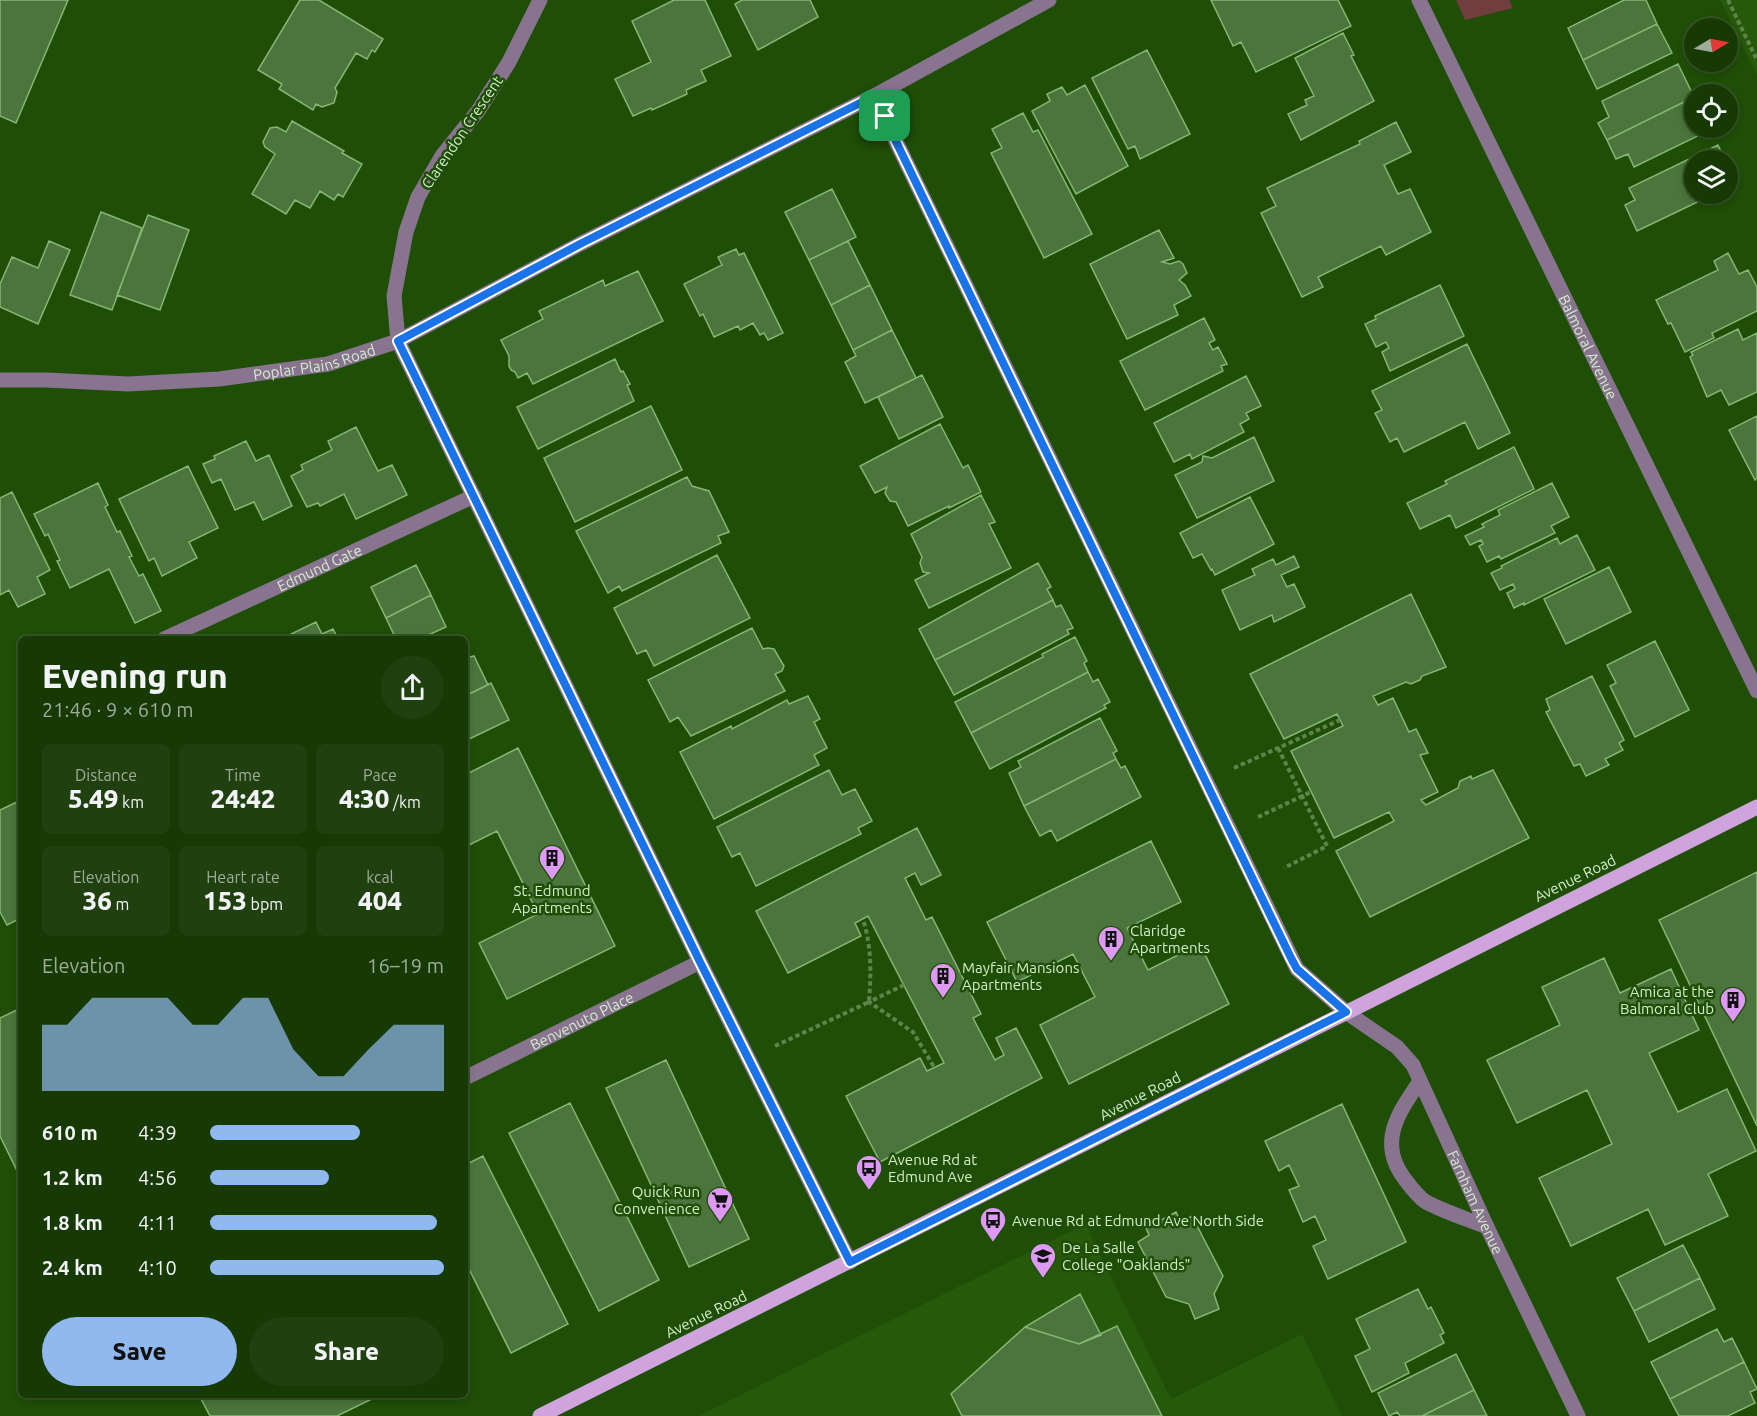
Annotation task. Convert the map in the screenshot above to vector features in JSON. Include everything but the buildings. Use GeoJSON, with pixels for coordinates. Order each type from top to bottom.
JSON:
{"type":"FeatureCollection","features":[{"type":"Feature","properties":{"kind":"main road","name":"Avenue Road"},"geometry":{"type":"LineString","coordinates":[[540,1416],[1757,807]]}},
{"type":"Feature","properties":{"kind":"street","name":"Clarendon Crescent"},"geometry":{"type":"LineString","coordinates":[[398,341],[394,296],[406,232],[418,197],[442,156],[478,111],[509,63],[540,0]]}},
{"type":"Feature","properties":{"kind":"street","name":"Poplar Plains Road"},"geometry":{"type":"LineString","coordinates":[[0,380],[128,384],[219,379],[328,364],[398,341],[580,244],[874,96],[1049,0]]}},
{"type":"Feature","properties":{"kind":"street","name":"Balmoral Avenue"},"geometry":{"type":"LineString","coordinates":[[1419,0],[1757,692]]}},
{"type":"Feature","properties":{"kind":"street","name":"Farnham Avenue"},"geometry":{"type":"LineString","coordinates":[[874,96],[1291,958],[1297,969],[1346,1012],[1397,1047],[1413,1065],[1487,1227],[1578,1416]]}},
{"type":"Feature","properties":{"kind":"street"},"geometry":{"type":"LineString","coordinates":[[398,341],[700,962],[850,1262]]}},
{"type":"Feature","properties":{"kind":"street","name":"Edmund Gate"},"geometry":{"type":"LineString","coordinates":[[171,636],[474,496]]}},
{"type":"Feature","properties":{"kind":"street","name":"Benvenuto Place"},"geometry":{"type":"LineString","coordinates":[[468,1077],[700,962]]}},
{"type":"Feature","properties":{"kind":"street"},"geometry":{"type":"LineString","coordinates":[[1420,1081],[1401,1109],[1390,1138],[1396,1167],[1424,1201],[1487,1227]]}},
{"type":"Feature","properties":{"kind":"path"},"geometry":{"type":"LineString","coordinates":[[1728,0],[1757,60]]}},
{"type":"Feature","properties":{"kind":"path"},"geometry":{"type":"LineString","coordinates":[[1234,768],[1340,720]]}},
{"type":"Feature","properties":{"kind":"path"},"geometry":{"type":"LineString","coordinates":[[1278,748],[1327,846],[1284,868]]}},
{"type":"Feature","properties":{"kind":"path"},"geometry":{"type":"LineString","coordinates":[[1258,817],[1311,792]]}},
{"type":"Feature","properties":{"kind":"path"},"geometry":{"type":"LineString","coordinates":[[863,919],[869,940],[871,965],[868,1002]]}},
{"type":"Feature","properties":{"kind":"path"},"geometry":{"type":"LineString","coordinates":[[775,1046],[904,985]]}},
{"type":"Feature","properties":{"kind":"path"},"geometry":{"type":"LineString","coordinates":[[868,1002],[914,1032],[934,1067]]}},
{"type":"Feature","properties":{"kind":"shaded area"},"geometry":{"type":"Polygon","coordinates":[[[1456,0],[1509,0],[1513,8],[1465,20],[1456,0]]]}},
{"type":"Feature","properties":{"kind":"shaded area"},"geometry":{"type":"Polygon","coordinates":[[[1720,0],[1757,0],[1757,75],[1738,36],[1738,18],[1729,18],[1720,0]]]}},
{"type":"Feature","properties":{"kind":"shaded area","name":"De La Salle College \"Oaklands\""},"geometry":{"type":"Polygon","coordinates":[[[1085,1224],[1171,1399],[1302,1334],[1342,1416],[698,1416],[1085,1224]]]}},
{"type":"Feature","properties":{"kind":"place","name":"St. Edmund Apartments"},"geometry":{"type":"Point","coordinates":[552,881]}},
{"type":"Feature","properties":{"kind":"place","name":"Claridge Apartments"},"geometry":{"type":"Point","coordinates":[1111,962]}},
{"type":"Feature","properties":{"kind":"place","name":"Mayfair Mansions Apartments"},"geometry":{"type":"Point","coordinates":[943,999]}},
{"type":"Feature","properties":{"kind":"place","name":"Amica at the Balmoral Club"},"geometry":{"type":"Point","coordinates":[1733,1023]}},
{"type":"Feature","properties":{"kind":"place","name":"Avenue Rd at Edmund Ave"},"geometry":{"type":"Point","coordinates":[869,1191]}},
{"type":"Feature","properties":{"kind":"place","name":"Quick Run Convenience"},"geometry":{"type":"Point","coordinates":[720,1223]}},
{"type":"Feature","properties":{"kind":"place","name":"Avenue Rd at Edmund Ave North Side"},"geometry":{"type":"Point","coordinates":[993,1243]}},
{"type":"Feature","properties":{"kind":"place","name":"De La Salle College \"Oaklands\""},"geometry":{"type":"Point","coordinates":[1043,1279]}},
{"type":"Feature","properties":{"kind":"route"},"geometry":{"type":"LineString","coordinates":[[874,96],[885,116],[1291,958],[1297,969],[1346,1012],[850,1262],[700,962],[398,341],[580,244],[854,105],[874,96]]}}]}
